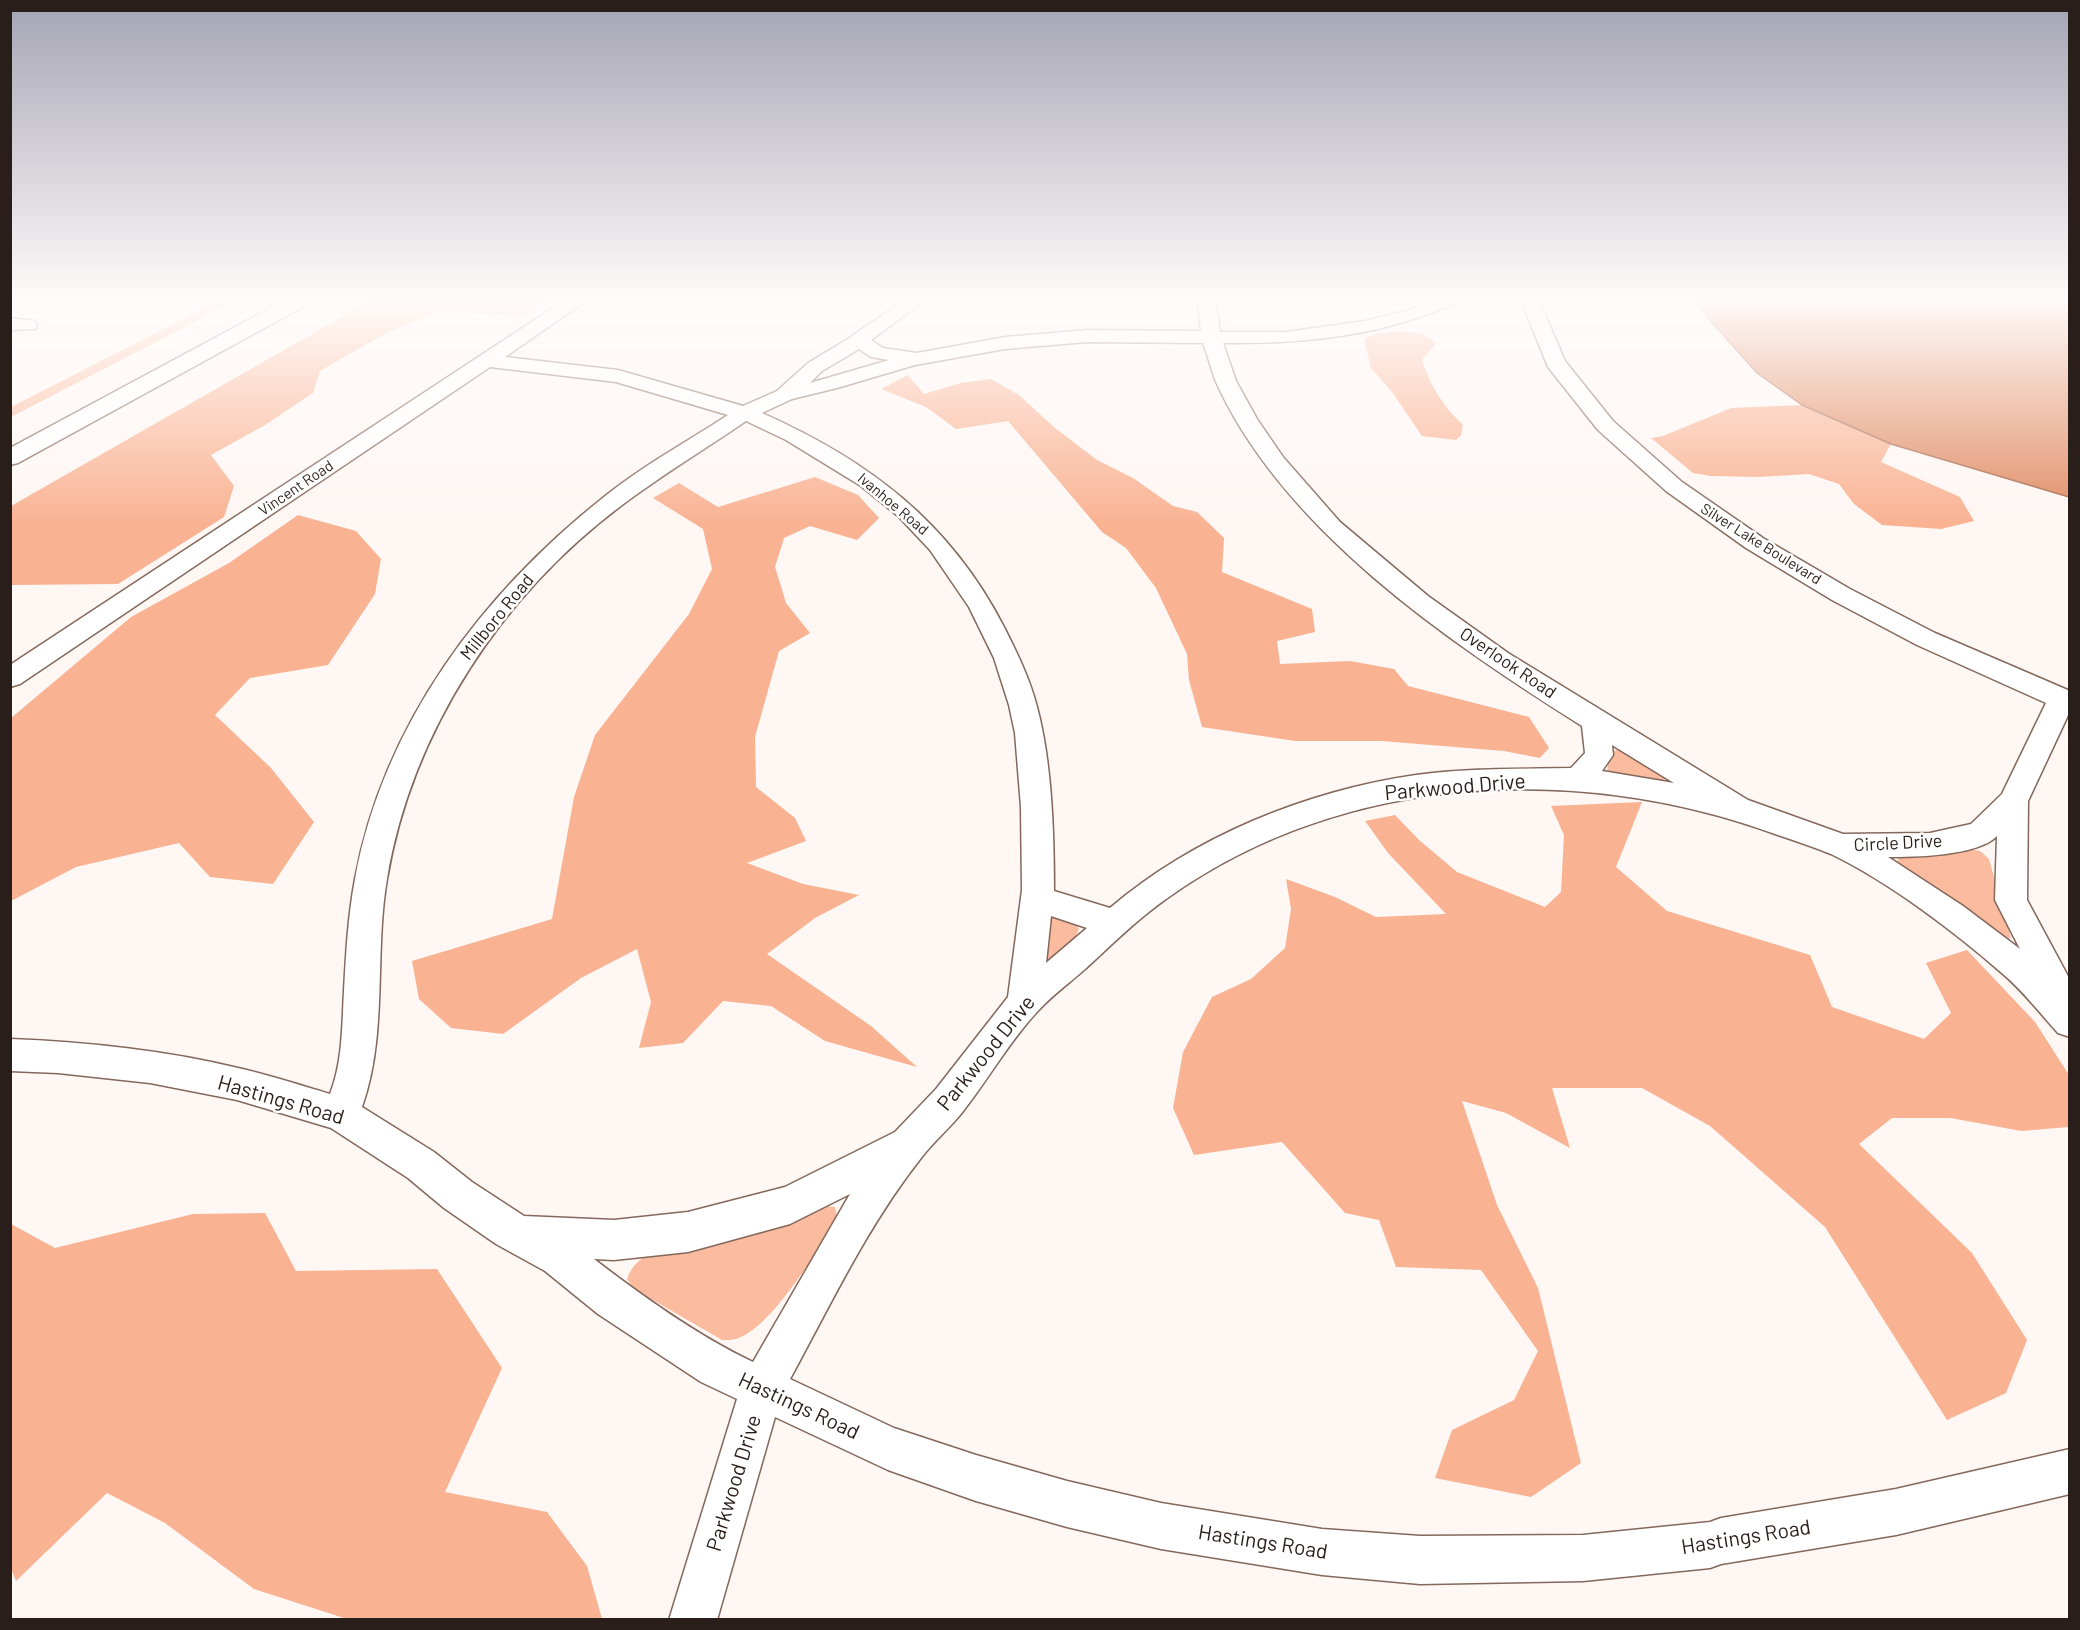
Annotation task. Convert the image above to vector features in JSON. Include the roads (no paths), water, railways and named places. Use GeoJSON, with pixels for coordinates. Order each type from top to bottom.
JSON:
{"type":"FeatureCollection","features":[{"type":"Feature","properties":{"kind":"highway"},"geometry":{"type":"LineString","coordinates":[[10,436],[126,374]]}},
{"type":"Feature","properties":{"kind":"highway"},"geometry":{"type":"LineString","coordinates":[[10,458],[165,374]]}},
{"type":"Feature","properties":{"kind":"street","name":"Vincent Road"},"geometry":{"type":"LineString","coordinates":[[10,678],[468,374]]}},
{"type":"Feature","properties":{"kind":"street","name":"Ivanhoe Road"},"geometry":{"type":"LineString","coordinates":[[601,374],[618,376],[745,413],[794,435],[841,462],[897,504],[939,545],[981,606],[1007,658],[1023,705],[1029,733],[1036,807],[1036,899],[1024,1002]]}},
{"type":"Feature","properties":{"kind":"street","name":"Millboro Road"},"geometry":{"type":"LineString","coordinates":[[341,1114],[353,1082],[359,1051],[363,934],[371,878],[393,795],[410,750],[431,709],[462,658],[506,602],[564,542],[614,500],[745,413],[784,395],[807,374]]}},
{"type":"Feature","properties":{"kind":"street"},"geometry":{"type":"LineString","coordinates":[[784,395],[864,374]]}},
{"type":"Feature","properties":{"kind":"street","name":"Overlook Road"},"geometry":{"type":"LineString","coordinates":[[1224,374],[1246,419],[1275,461],[1332,527],[1419,602],[1498,659],[1737,808],[1842,846],[1893,875],[2017,966],[2070,1022]]}},
{"type":"Feature","properties":{"kind":"street","name":"Silver Lake Boulevard"},"geometry":{"type":"LineString","coordinates":[[1565,374],[1578,393],[1616,435],[1704,509],[1788,563],[1869,609],[1984,665],[2065,700]]}},
{"type":"Feature","properties":{"kind":"street","name":"Circle Drive"},"geometry":{"type":"LineString","coordinates":[[1842,846],[1930,844],[1980,834],[2013,801],[2065,700]]}},
{"type":"Feature","properties":{"kind":"street"},"geometry":{"type":"LineString","coordinates":[[1579,779],[1599,755],[1596,721]]}},
{"type":"Feature","properties":{"kind":"street","name":"Parkwood Drive"},"geometry":{"type":"LineString","coordinates":[[693,1620],[762,1390],[854,1222],[908,1145],[949,1101],[1024,1002],[1160,887],[1205,858],[1274,825],[1316,809],[1377,793],[1418,786],[1478,781],[1579,779],[1643,787],[1737,808]]}},
{"type":"Feature","properties":{"kind":"street","name":"Circle Drive"},"geometry":{"type":"LineString","coordinates":[[2013,801],[2011,900],[2070,1013]]}},
{"type":"Feature","properties":{"kind":"street"},"geometry":{"type":"LineString","coordinates":[[1036,899],[1115,923]]}},
{"type":"Feature","properties":{"kind":"street","name":"Hastings Road"},"geometry":{"type":"LineString","coordinates":[[10,1055],[58,1057],[150,1067],[237,1084],[341,1114],[421,1165],[458,1195],[518,1234],[559,1257],[613,1299],[716,1367],[888,1448],[976,1478],[1067,1504],[1161,1526],[1299,1548],[1420,1560],[1583,1558],[1710,1545],[1721,1541],[1805,1530],[1951,1500],[2070,1471]]}},
{"type":"Feature","properties":{"kind":"street","name":"Hastings Road"},"geometry":{"type":"LineString","coordinates":[[518,1234],[614,1240],[688,1232],[790,1205],[908,1145]]}}]}
